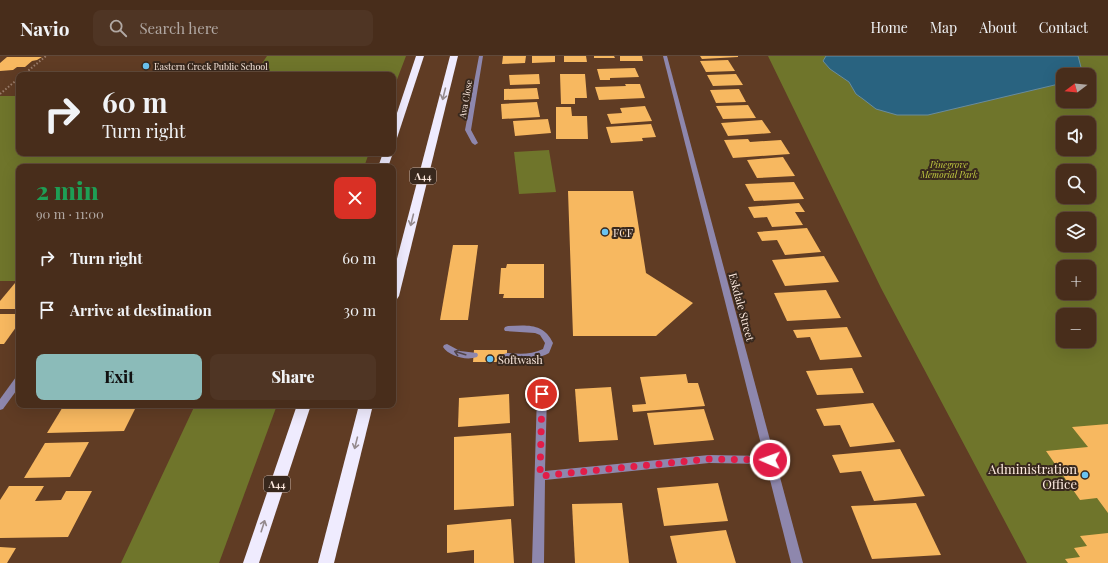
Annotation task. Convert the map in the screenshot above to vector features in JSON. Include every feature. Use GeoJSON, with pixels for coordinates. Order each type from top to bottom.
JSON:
{"type":"FeatureCollection","features":[{"type":"Feature","properties":{"kind":"highway"},"geometry":{"type":"LineString","coordinates":[[396,129],[420,56]]}},
{"type":"Feature","properties":{"kind":"highway","name":"A44"},"geometry":{"type":"LineString","coordinates":[[396,284],[454,56]]}},
{"type":"Feature","properties":{"kind":"highway","name":"A44"},"geometry":{"type":"LineString","coordinates":[[251,563],[303,408]]}},
{"type":"Feature","properties":{"kind":"highway"},"geometry":{"type":"LineString","coordinates":[[326,563],[365,408]]}},
{"type":"Feature","properties":{"kind":"street","name":"Ava Close"},"geometry":{"type":"LineString","coordinates":[[475,143],[468,130],[481,56]]}},
{"type":"Feature","properties":{"kind":"street","name":"Eskdale Street"},"geometry":{"type":"LineString","coordinates":[[665,56],[797,563]]}},
{"type":"Feature","properties":{"kind":"street"},"geometry":{"type":"LineString","coordinates":[[507,356],[525,358],[534,356],[546,351],[549,343],[544,333],[538,330],[508,329]]}},
{"type":"Feature","properties":{"kind":"street"},"geometry":{"type":"LineString","coordinates":[[447,347],[459,354],[474,355]]}},
{"type":"Feature","properties":{"kind":"street"},"geometry":{"type":"LineString","coordinates":[[0,406],[16,384]]}},
{"type":"Feature","properties":{"kind":"street"},"geometry":{"type":"LineString","coordinates":[[538,563],[542,394]]}},
{"type":"Feature","properties":{"kind":"street"},"geometry":{"type":"LineString","coordinates":[[540,476],[709,459],[770,460]]}},
{"type":"Feature","properties":{"kind":"path"},"geometry":{"type":"LineString","coordinates":[[27,72],[46,56]]}},
{"type":"Feature","properties":{"kind":"path"},"geometry":{"type":"LineString","coordinates":[[0,94],[16,81]]}},
{"type":"Feature","properties":{"kind":"green space"},"geometry":{"type":"Polygon","coordinates":[[[267,56],[406,56],[396,82],[396,72],[256,72],[267,56]]]}},
{"type":"Feature","properties":{"kind":"green space","name":"Pinegrove Memorial Park"},"geometry":{"type":"Polygon","coordinates":[[[768,56],[1108,56],[1108,563],[1027,563],[881,288],[768,56]]]}},
{"type":"Feature","properties":{"kind":"green space"},"geometry":{"type":"Polygon","coordinates":[[[0,96],[16,96],[16,156],[368,156],[365,164],[16,164],[16,281],[0,281],[0,96]]]}},
{"type":"Feature","properties":{"kind":"green space"},"geometry":{"type":"Polygon","coordinates":[[[549,150],[556,192],[519,194],[514,152],[549,150]]]}},
{"type":"Feature","properties":{"kind":"green space"},"geometry":{"type":"Polygon","coordinates":[[[194,408],[276,408],[219,563],[121,563],[194,408]]]}},
{"type":"Feature","properties":{"kind":"water"},"geometry":{"type":"Polygon","coordinates":[[[826,56],[1078,56],[1081,68],[1056,68],[1056,85],[928,115],[897,115],[876,109],[856,94],[849,82],[830,69],[823,61],[826,56]]]}},
{"type":"Feature","properties":{"kind":"building"},"geometry":{"type":"Polygon","coordinates":[[[503,56],[526,56],[525,63],[502,64],[503,56]]]}},
{"type":"Feature","properties":{"kind":"building"},"geometry":{"type":"Polygon","coordinates":[[[532,56],[555,56],[555,62],[532,63],[532,56]]]}},
{"type":"Feature","properties":{"kind":"building"},"geometry":{"type":"Polygon","coordinates":[[[564,56],[586,56],[587,62],[564,62],[564,56]]]}},
{"type":"Feature","properties":{"kind":"building"},"geometry":{"type":"Polygon","coordinates":[[[594,56],[614,56],[615,58],[594,58],[594,56]]]}},
{"type":"Feature","properties":{"kind":"building"},"geometry":{"type":"Polygon","coordinates":[[[620,56],[642,56],[643,61],[620,61],[620,56]]]}},
{"type":"Feature","properties":{"kind":"building"},"geometry":{"type":"Polygon","coordinates":[[[700,56],[738,56],[738,57],[702,59],[700,56]]]}},
{"type":"Feature","properties":{"kind":"building"},"geometry":{"type":"Polygon","coordinates":[[[7,57],[42,57],[32,61],[25,67],[17,67],[13,70],[0,71],[0,63],[7,57]]]}},
{"type":"Feature","properties":{"kind":"building"},"geometry":{"type":"Polygon","coordinates":[[[728,60],[735,71],[706,72],[700,61],[728,60]]]}},
{"type":"Feature","properties":{"kind":"building"},"geometry":{"type":"Polygon","coordinates":[[[635,68],[639,77],[610,78],[610,80],[600,80],[597,69],[635,68]]]}},
{"type":"Feature","properties":{"kind":"building"},"geometry":{"type":"Polygon","coordinates":[[[539,74],[540,84],[510,85],[509,75],[539,74]]]}},
{"type":"Feature","properties":{"kind":"building"},"geometry":{"type":"Polygon","coordinates":[[[560,74],[585,74],[587,98],[575,98],[575,104],[561,104],[560,74]]]}},
{"type":"Feature","properties":{"kind":"building"},"geometry":{"type":"Polygon","coordinates":[[[736,74],[743,85],[713,86],[707,75],[736,74]]]}},
{"type":"Feature","properties":{"kind":"building"},"geometry":{"type":"Polygon","coordinates":[[[625,84],[640,84],[645,98],[599,100],[595,87],[626,86],[625,84]]]}},
{"type":"Feature","properties":{"kind":"building"},"geometry":{"type":"Polygon","coordinates":[[[537,88],[539,99],[504,100],[504,89],[537,88]]]}},
{"type":"Feature","properties":{"kind":"building"},"geometry":{"type":"Polygon","coordinates":[[[739,89],[746,102],[716,103],[710,90],[739,89]]]}},
{"type":"Feature","properties":{"kind":"building"},"geometry":{"type":"Polygon","coordinates":[[[537,102],[540,117],[502,119],[501,104],[537,102]]]}},
{"type":"Feature","properties":{"kind":"building"},"geometry":{"type":"Polygon","coordinates":[[[748,105],[756,118],[723,119],[716,106],[748,105]]]}},
{"type":"Feature","properties":{"kind":"building"},"geometry":{"type":"Polygon","coordinates":[[[645,106],[652,121],[611,124],[607,114],[622,113],[620,108],[645,106]]]}},
{"type":"Feature","properties":{"kind":"building"},"geometry":{"type":"Polygon","coordinates":[[[556,107],[571,107],[572,116],[587,116],[588,139],[556,139],[556,107]]]}},
{"type":"Feature","properties":{"kind":"building"},"geometry":{"type":"Polygon","coordinates":[[[548,119],[551,133],[515,136],[513,121],[548,119]]]}},
{"type":"Feature","properties":{"kind":"building"},"geometry":{"type":"Polygon","coordinates":[[[762,120],[771,133],[728,136],[721,123],[762,120]]]}},
{"type":"Feature","properties":{"kind":"building"},"geometry":{"type":"Polygon","coordinates":[[[651,124],[656,137],[642,138],[643,141],[611,143],[606,127],[651,124]]]}},
{"type":"Feature","properties":{"kind":"building"},"geometry":{"type":"Polygon","coordinates":[[[748,139],[750,142],[781,140],[790,154],[733,158],[724,140],[748,139]]]}},
{"type":"Feature","properties":{"kind":"building"},"geometry":{"type":"Polygon","coordinates":[[[783,157],[795,176],[757,178],[747,160],[783,157]]]}},
{"type":"Feature","properties":{"kind":"building"},"geometry":{"type":"Polygon","coordinates":[[[794,182],[804,199],[754,201],[745,184],[794,182]]]}},
{"type":"Feature","properties":{"kind":"building","name":"FCF"},"geometry":{"type":"Polygon","coordinates":[[[568,191],[633,191],[646,273],[693,303],[656,336],[573,336],[568,191]]]}},
{"type":"Feature","properties":{"kind":"building"},"geometry":{"type":"Polygon","coordinates":[[[799,203],[805,212],[795,212],[803,225],[772,227],[767,217],[754,218],[748,207],[799,203]]]}},
{"type":"Feature","properties":{"kind":"building"},"geometry":{"type":"Polygon","coordinates":[[[807,228],[821,252],[785,255],[777,240],[762,241],[757,232],[807,228]]]}},
{"type":"Feature","properties":{"kind":"building"},"geometry":{"type":"Polygon","coordinates":[[[453,245],[478,245],[468,320],[440,320],[453,245]]]}},
{"type":"Feature","properties":{"kind":"building"},"geometry":{"type":"Polygon","coordinates":[[[824,256],[839,282],[785,286],[772,260],[824,256]]]}},
{"type":"Feature","properties":{"kind":"building"},"geometry":{"type":"Polygon","coordinates":[[[507,264],[544,264],[544,298],[503,298],[504,294],[499,294],[501,268],[506,268],[507,264]]]}},
{"type":"Feature","properties":{"kind":"building"},"geometry":{"type":"Polygon","coordinates":[[[16,283],[16,309],[0,309],[0,301],[16,283]]]}},
{"type":"Feature","properties":{"kind":"building"},"geometry":{"type":"Polygon","coordinates":[[[826,290],[841,318],[787,321],[774,293],[826,290]]]}},
{"type":"Feature","properties":{"kind":"building"},"geometry":{"type":"Polygon","coordinates":[[[0,314],[16,314],[16,327],[4,344],[0,344],[0,314]]]}},
{"type":"Feature","properties":{"kind":"building"},"geometry":{"type":"Polygon","coordinates":[[[847,327],[862,357],[820,360],[810,337],[797,338],[793,330],[847,327]]]}},
{"type":"Feature","properties":{"kind":"building","name":"Softwash"},"geometry":{"type":"Polygon","coordinates":[[[474,350],[507,350],[507,362],[473,362],[474,350]]]}},
{"type":"Feature","properties":{"kind":"building"},"geometry":{"type":"Polygon","coordinates":[[[852,368],[864,393],[817,395],[806,371],[852,368]]]}},
{"type":"Feature","properties":{"kind":"building"},"geometry":{"type":"Polygon","coordinates":[[[686,374],[688,383],[698,383],[705,406],[633,412],[632,405],[646,404],[640,377],[686,374]]]}},
{"type":"Feature","properties":{"kind":"building"},"geometry":{"type":"Polygon","coordinates":[[[611,387],[618,440],[579,442],[575,389],[611,387]]]}},
{"type":"Feature","properties":{"kind":"building"},"geometry":{"type":"Polygon","coordinates":[[[509,394],[510,423],[458,427],[459,398],[509,394]]]}},
{"type":"Feature","properties":{"kind":"building"},"geometry":{"type":"Polygon","coordinates":[[[873,403],[895,442],[850,447],[840,425],[824,426],[816,409],[873,403]]]}},
{"type":"Feature","properties":{"kind":"building"},"geometry":{"type":"Polygon","coordinates":[[[62,408],[136,408],[124,431],[47,433],[62,408]]]}},
{"type":"Feature","properties":{"kind":"building"},"geometry":{"type":"Polygon","coordinates":[[[704,409],[714,440],[654,445],[647,413],[704,409]]]}},
{"type":"Feature","properties":{"kind":"building","name":"Administration Office"},"geometry":{"type":"Polygon","coordinates":[[[1108,424],[1108,513],[1097,498],[1080,500],[1046,451],[1088,447],[1072,427],[1108,424]]]}},
{"type":"Feature","properties":{"kind":"building"},"geometry":{"type":"Polygon","coordinates":[[[511,433],[514,506],[454,510],[454,437],[511,433]]]}},
{"type":"Feature","properties":{"kind":"building"},"geometry":{"type":"Polygon","coordinates":[[[89,442],[70,477],[24,478],[45,443],[89,442]]]}},
{"type":"Feature","properties":{"kind":"building"},"geometry":{"type":"Polygon","coordinates":[[[900,449],[925,496],[874,501],[861,471],[840,473],[832,455],[900,449]]]}},
{"type":"Feature","properties":{"kind":"building"},"geometry":{"type":"Polygon","coordinates":[[[718,483],[728,521],[664,526],[657,488],[718,483]]]}},
{"type":"Feature","properties":{"kind":"building"},"geometry":{"type":"Polygon","coordinates":[[[9,486],[44,486],[35,501],[61,500],[66,491],[92,491],[68,537],[0,538],[0,500],[9,486]]]}},
{"type":"Feature","properties":{"kind":"building"},"geometry":{"type":"Polygon","coordinates":[[[622,503],[629,563],[575,563],[572,504],[622,503]]]}},
{"type":"Feature","properties":{"kind":"building"},"geometry":{"type":"Polygon","coordinates":[[[916,503],[941,555],[872,559],[851,506],[916,503]]]}},
{"type":"Feature","properties":{"kind":"building"},"geometry":{"type":"Polygon","coordinates":[[[511,519],[514,563],[474,563],[474,550],[447,553],[447,525],[511,519]]]}},
{"type":"Feature","properties":{"kind":"building"},"geometry":{"type":"Polygon","coordinates":[[[726,530],[736,563],[677,563],[670,536],[726,530]]]}},
{"type":"Feature","properties":{"kind":"building"},"geometry":{"type":"Polygon","coordinates":[[[1108,533],[1108,563],[1068,563],[1065,559],[1080,557],[1074,548],[1087,546],[1080,536],[1108,533]]]}},
{"type":"Feature","properties":{"kind":"building"},"geometry":{"type":"Polygon","coordinates":[[[0,547],[16,548],[7,563],[0,563],[0,547]]]}},
{"type":"Feature","properties":{"kind":"place","name":"Eastern Creek Public School"},"geometry":{"type":"Point","coordinates":[146,66]}},
{"type":"Feature","properties":{"kind":"place","name":"FCF"},"geometry":{"type":"Point","coordinates":[605,232]}},
{"type":"Feature","properties":{"kind":"place","name":"Softwash"},"geometry":{"type":"Point","coordinates":[490,359]}},
{"type":"Feature","properties":{"kind":"place","name":"Administration Office"},"geometry":{"type":"Point","coordinates":[1085,475]}},
{"type":"Feature","properties":{"kind":"route"},"geometry":{"type":"LineString","coordinates":[[542,394],[540,476],[709,459],[725,458],[770,460]]}}]}
